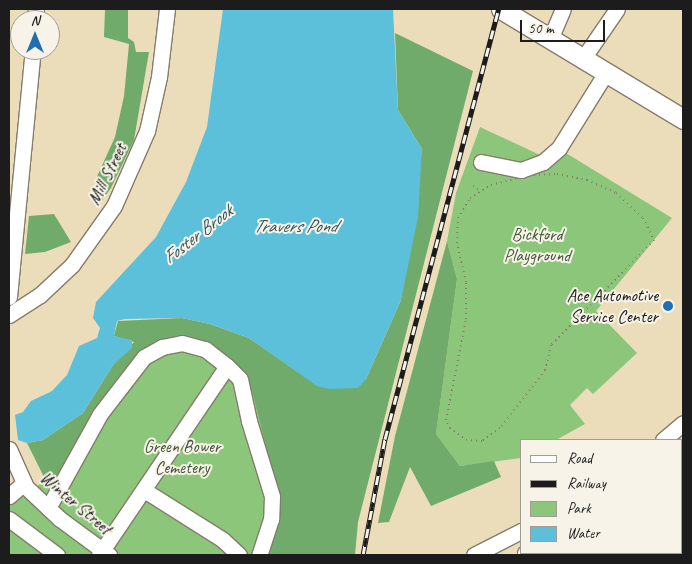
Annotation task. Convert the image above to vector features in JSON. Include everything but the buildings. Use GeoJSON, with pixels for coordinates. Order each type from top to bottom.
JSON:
{"type":"FeatureCollection","features":[{"type":"Feature","properties":{"kind":"main road"},"geometry":{"type":"LineString","coordinates":[[501,9],[551,37],[683,119]]}},
{"type":"Feature","properties":{"kind":"street","name":"Mill Street"},"geometry":{"type":"LineString","coordinates":[[9,315],[40,295],[72,265],[114,206],[147,131],[158,77],[167,9]]}},
{"type":"Feature","properties":{"kind":"street"},"geometry":{"type":"LineString","coordinates":[[551,37],[563,9]]}},
{"type":"Feature","properties":{"kind":"street"},"geometry":{"type":"LineString","coordinates":[[584,57],[617,9]]}},
{"type":"Feature","properties":{"kind":"street"},"geometry":{"type":"LineString","coordinates":[[9,297],[32,60]]}},
{"type":"Feature","properties":{"kind":"street"},"geometry":{"type":"LineString","coordinates":[[480,162],[521,170],[543,162],[559,148],[607,71]]}},
{"type":"Feature","properties":{"kind":"street"},"geometry":{"type":"LineString","coordinates":[[48,508],[100,414],[144,358],[162,347],[182,343],[205,349],[240,379],[249,421],[272,496],[273,510],[259,555]]}},
{"type":"Feature","properties":{"kind":"street"},"geometry":{"type":"LineString","coordinates":[[104,554],[144,490],[227,366]]}},
{"type":"Feature","properties":{"kind":"street"},"geometry":{"type":"LineString","coordinates":[[665,439],[683,423]]}},
{"type":"Feature","properties":{"kind":"street","name":"Winter Street"},"geometry":{"type":"LineString","coordinates":[[9,449],[24,483],[48,508],[104,554]]}},
{"type":"Feature","properties":{"kind":"street"},"geometry":{"type":"LineString","coordinates":[[9,496],[24,483]]}},
{"type":"Feature","properties":{"kind":"street"},"geometry":{"type":"LineString","coordinates":[[144,490],[223,540],[239,555]]}},
{"type":"Feature","properties":{"kind":"street"},"geometry":{"type":"LineString","coordinates":[[9,519],[57,555]]}},
{"type":"Feature","properties":{"kind":"street"},"geometry":{"type":"LineString","coordinates":[[474,555],[519,536]]}},
{"type":"Feature","properties":{"kind":"path"},"geometry":{"type":"LineString","coordinates":[[528,175],[574,176],[616,193],[643,218],[654,240],[551,345],[541,376],[500,428],[478,442],[467,440],[450,428],[446,414],[466,319],[466,282],[457,243],[458,218],[478,190],[528,175]]}},
{"type":"Feature","properties":{"kind":"path"},"geometry":{"type":"LineString","coordinates":[[473,186],[478,190]]}},
{"type":"Feature","properties":{"kind":"green space"},"geometry":{"type":"Polygon","coordinates":[[[105,9],[128,9],[128,38],[134,42],[136,52],[149,52],[134,140],[111,188],[100,203],[95,181],[115,137],[124,96],[129,44],[104,37],[105,9]]]}},
{"type":"Feature","properties":{"kind":"green space"},"geometry":{"type":"Polygon","coordinates":[[[395,33],[473,71],[358,522],[355,555],[266,555],[275,533],[279,498],[253,394],[244,375],[216,349],[153,346],[61,475],[52,482],[46,481],[27,443],[43,440],[83,413],[113,365],[134,342],[114,336],[118,321],[182,318],[210,324],[249,338],[305,377],[366,379],[401,300],[422,149],[398,110],[395,33]]]}},
{"type":"Feature","properties":{"kind":"green space","name":"Bickford Playground"},"geometry":{"type":"Polygon","coordinates":[[[480,127],[555,162],[561,150],[672,218],[596,311],[637,353],[593,394],[587,388],[570,405],[585,424],[558,439],[520,439],[520,458],[460,466],[436,434],[457,279],[447,241],[456,193],[480,127]]]}},
{"type":"Feature","properties":{"kind":"green space"},"geometry":{"type":"Polygon","coordinates":[[[54,214],[71,242],[45,252],[25,254],[29,216],[54,214]]]}},
{"type":"Feature","properties":{"kind":"green space"},"geometry":{"type":"Polygon","coordinates":[[[447,241],[457,279],[436,434],[460,466],[494,461],[501,477],[431,506],[410,467],[389,522],[378,523],[395,436],[447,241]]]}},
{"type":"Feature","properties":{"kind":"green space","name":"Green Bower Cemetery"},"geometry":{"type":"Polygon","coordinates":[[[187,332],[265,394],[281,555],[9,555],[9,498],[26,494],[40,484],[109,391],[187,332]]]}},
{"type":"Feature","properties":{"kind":"water","name":"Travers Pond"},"geometry":{"type":"Polygon","coordinates":[[[223,9],[393,9],[398,110],[422,149],[418,217],[401,300],[366,379],[358,388],[329,389],[317,386],[249,338],[210,324],[182,318],[125,319],[117,321],[114,336],[132,340],[132,348],[113,365],[83,413],[43,440],[27,443],[18,440],[15,415],[23,412],[31,401],[52,391],[67,375],[79,346],[97,338],[100,328],[93,318],[96,302],[156,237],[186,182],[207,127],[223,9]]]}},
{"type":"Feature","properties":{"kind":"railway"},"geometry":{"type":"LineString","coordinates":[[363,555],[385,439],[499,9]]}},
{"type":"Feature","properties":{"kind":"place","name":"Ace Automotive Service Center"},"geometry":{"type":"Point","coordinates":[668,306]}},
{"type":"Feature","properties":{"kind":"water label","name":"Foster Brook"},"geometry":{"type":"Point","coordinates":[198,235]}}]}
